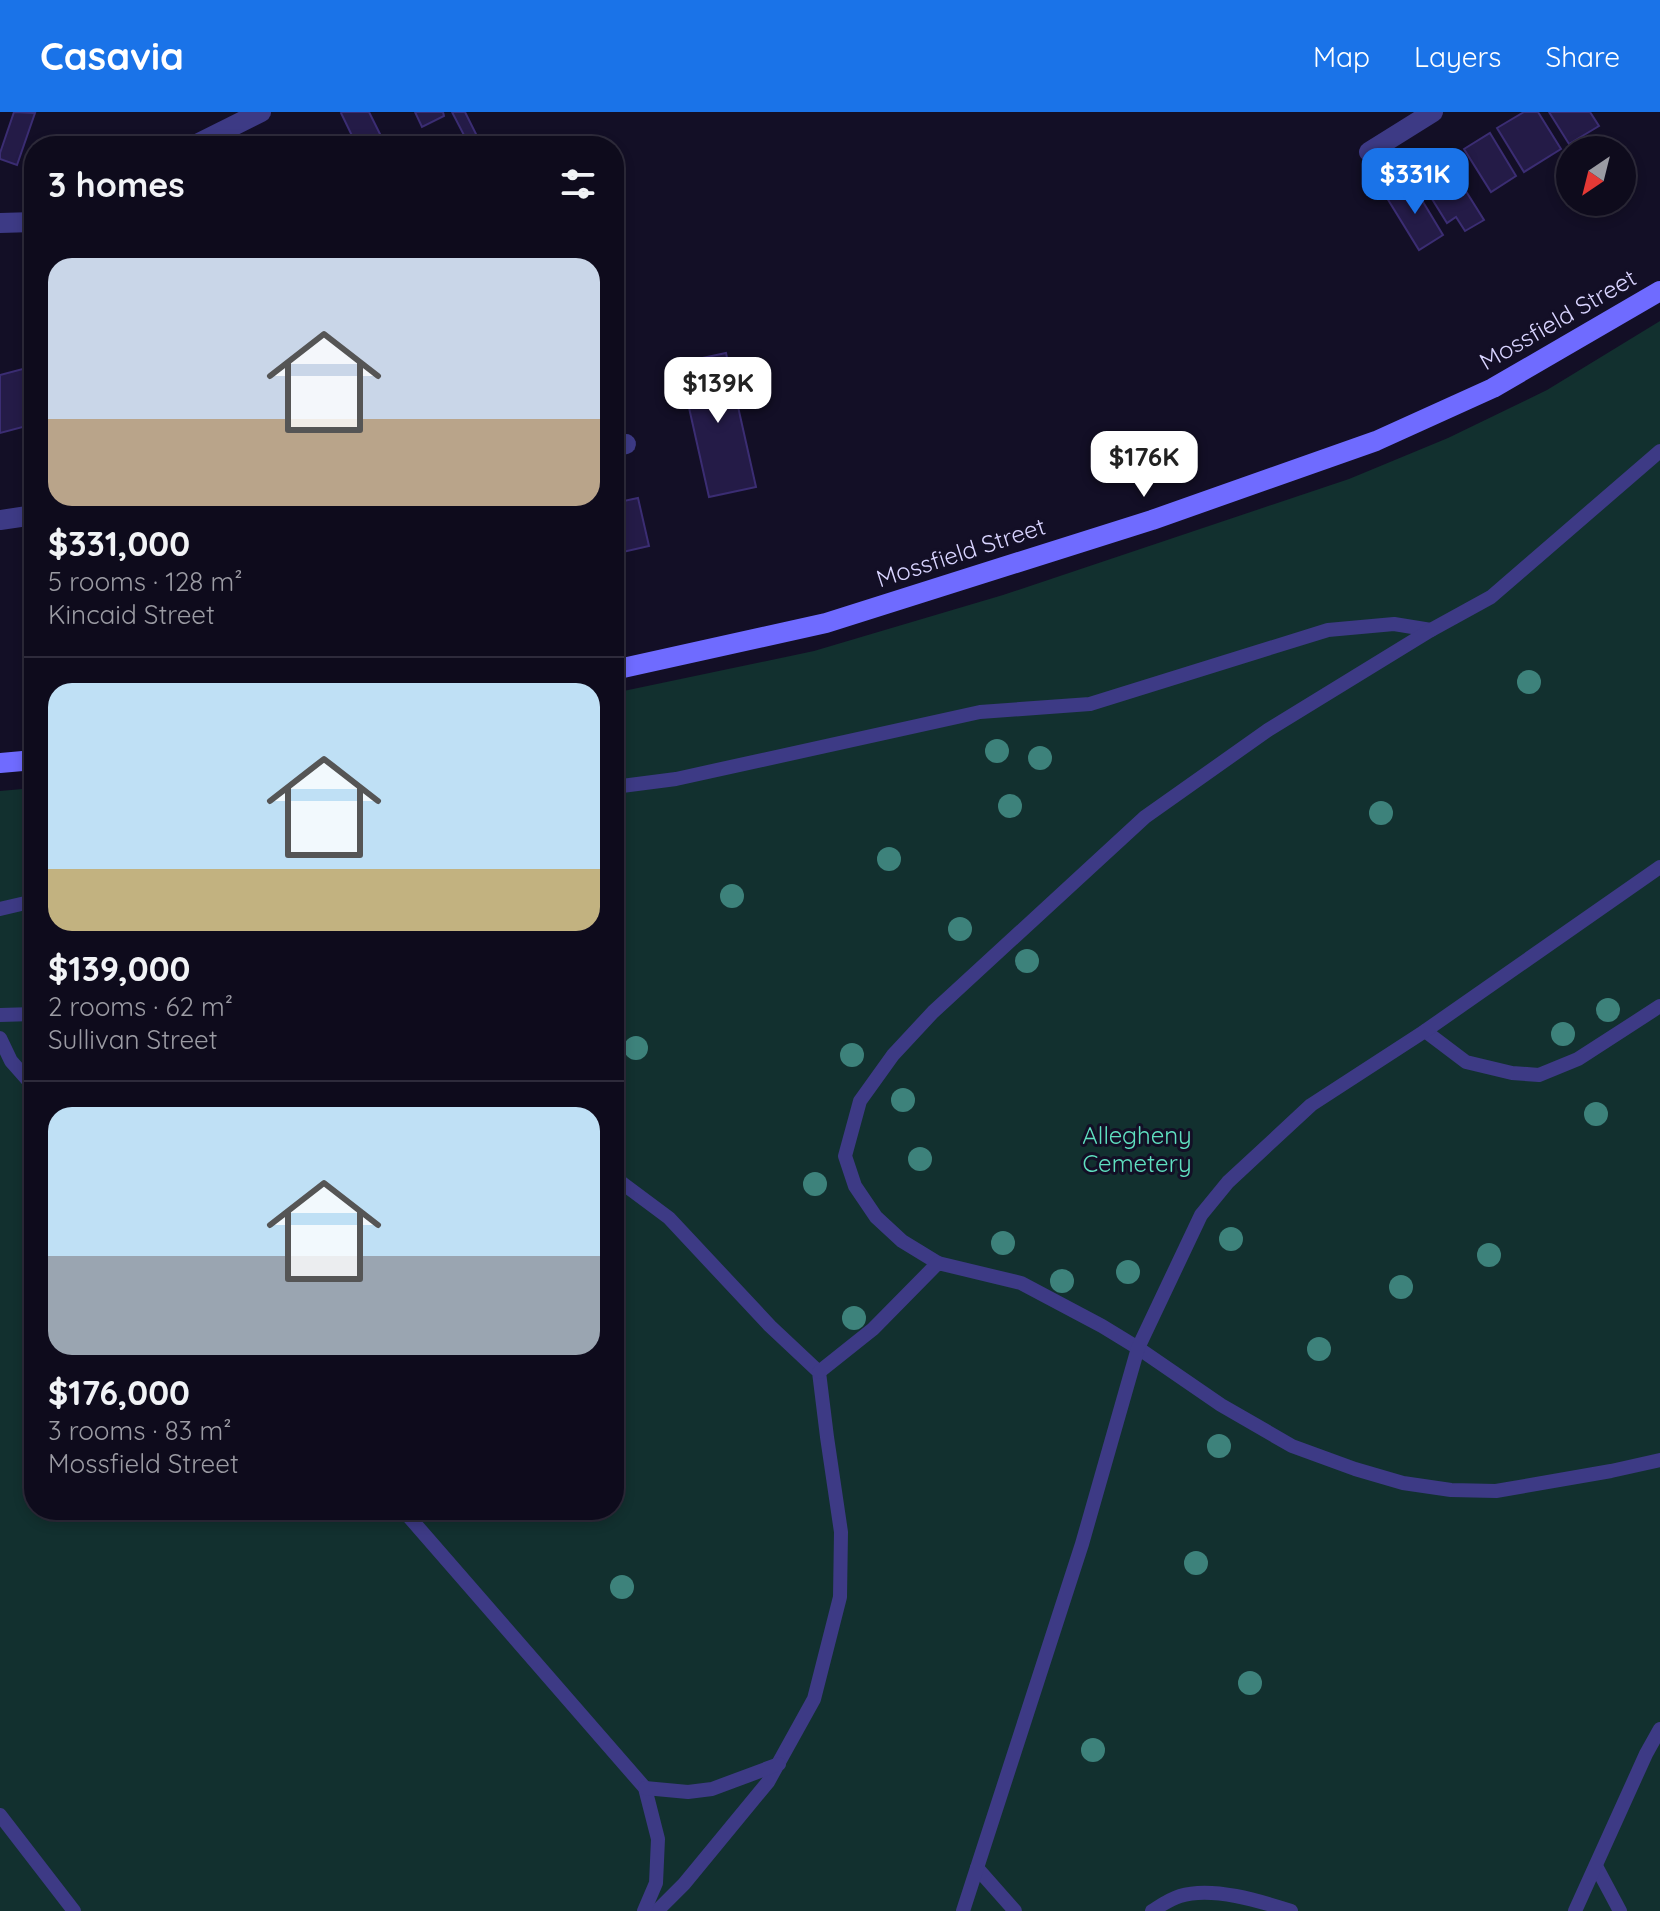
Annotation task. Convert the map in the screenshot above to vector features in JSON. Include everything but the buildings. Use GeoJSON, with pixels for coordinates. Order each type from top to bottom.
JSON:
{"type":"FeatureCollection","features":[{"type":"Feature","properties":{"kind":"street"},"geometry":{"type":"LineString","coordinates":[[213,136],[261,112]]}},
{"type":"Feature","properties":{"kind":"street"},"geometry":{"type":"LineString","coordinates":[[1369,152],[1433,112]]}},
{"type":"Feature","properties":{"kind":"street"},"geometry":{"type":"LineString","coordinates":[[0,224],[24,223]]}},
{"type":"Feature","properties":{"kind":"street","name":"Mossfield Street"},"geometry":{"type":"LineString","coordinates":[[624,668],[826,623],[1152,520],[1376,441],[1493,388],[1660,291]]}},
{"type":"Feature","properties":{"kind":"street"},"geometry":{"type":"LineString","coordinates":[[0,520],[24,516]]}},
{"type":"Feature","properties":{"kind":"street"},"geometry":{"type":"LineString","coordinates":[[0,763],[24,761]]}},
{"type":"Feature","properties":{"kind":"lane"},"geometry":{"type":"LineString","coordinates":[[1660,451],[1491,597],[1268,730],[1145,817],[933,1012],[893,1055],[860,1101],[845,1156],[855,1186],[876,1217],[902,1241],[938,1263],[1021,1283],[1102,1326],[1221,1405],[1292,1446],[1403,1483],[1451,1490],[1496,1491],[1660,1460]]}},
{"type":"Feature","properties":{"kind":"lane"},"geometry":{"type":"LineString","coordinates":[[624,786],[676,779],[980,712],[1090,704],[1328,630],[1394,624],[1431,630]]}},
{"type":"Feature","properties":{"kind":"lane"},"geometry":{"type":"LineString","coordinates":[[963,1911],[1082,1544],[1138,1348],[1201,1215],[1228,1182],[1311,1105],[1425,1031],[1660,867]]}},
{"type":"Feature","properties":{"kind":"lane"},"geometry":{"type":"LineString","coordinates":[[0,909],[24,903]]}},
{"type":"Feature","properties":{"kind":"lane"},"geometry":{"type":"LineString","coordinates":[[1425,1031],[1466,1062],[1512,1073],[1539,1075],[1578,1059],[1660,1006]]}},
{"type":"Feature","properties":{"kind":"lane"},"geometry":{"type":"LineString","coordinates":[[0,1015],[24,1014]]}},
{"type":"Feature","properties":{"kind":"lane"},"geometry":{"type":"LineString","coordinates":[[0,1038],[11,1061],[24,1076]]}},
{"type":"Feature","properties":{"kind":"lane"},"geometry":{"type":"LineString","coordinates":[[624,1184],[669,1218],[770,1326],[819,1372],[841,1532],[840,1597],[814,1699],[768,1782],[684,1884],[657,1911]]}},
{"type":"Feature","properties":{"kind":"lane"},"geometry":{"type":"LineString","coordinates":[[819,1372],[873,1329],[938,1263]]}},
{"type":"Feature","properties":{"kind":"lane"},"geometry":{"type":"LineString","coordinates":[[412,1520],[645,1788],[658,1839],[656,1883],[644,1911]]}},
{"type":"Feature","properties":{"kind":"lane"},"geometry":{"type":"LineString","coordinates":[[1575,1911],[1660,1729]]}},
{"type":"Feature","properties":{"kind":"lane"},"geometry":{"type":"LineString","coordinates":[[645,1788],[688,1792],[712,1789],[779,1764]]}},
{"type":"Feature","properties":{"kind":"lane"},"geometry":{"type":"LineString","coordinates":[[0,1815],[74,1911]]}},
{"type":"Feature","properties":{"kind":"lane"},"geometry":{"type":"LineString","coordinates":[[1596,1866],[1620,1911]]}},
{"type":"Feature","properties":{"kind":"lane"},"geometry":{"type":"LineString","coordinates":[[977,1868],[1015,1911]]}},
{"type":"Feature","properties":{"kind":"lane"},"geometry":{"type":"LineString","coordinates":[[1152,1911],[1180,1896],[1208,1893],[1258,1900],[1291,1911]]}},
{"type":"Feature","properties":{"kind":"green space","name":"Allegheny Cemetery"},"geometry":{"type":"Polygon","coordinates":[[[1660,321],[1660,1911],[0,1911],[0,791],[24,789],[24,1520],[624,1520],[624,691],[814,651],[1003,595],[1349,479],[1448,438],[1547,390],[1660,321]]]}}]}
